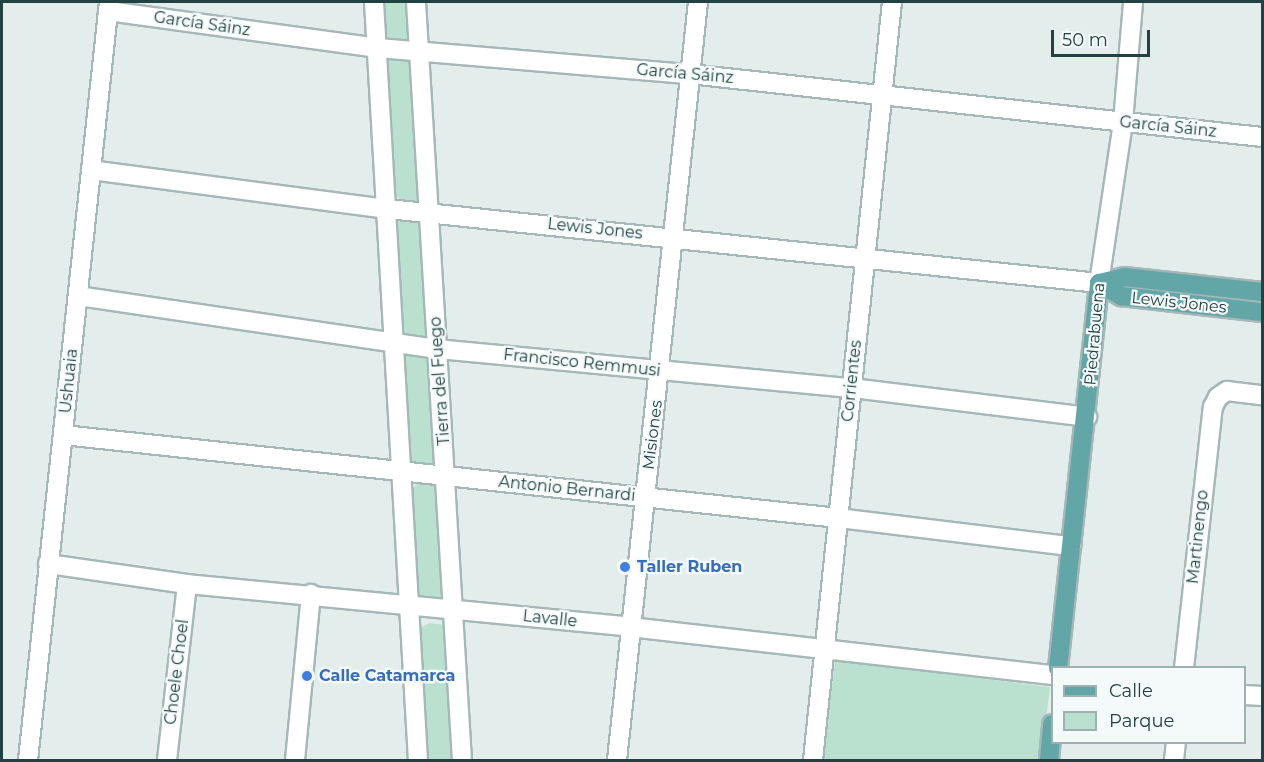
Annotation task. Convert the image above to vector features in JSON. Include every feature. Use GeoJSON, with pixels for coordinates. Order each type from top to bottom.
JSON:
{"type":"FeatureCollection","features":[{"type":"Feature","properties":{"kind":"main road","name":"Lewis Jones"},"geometry":{"type":"LineString","coordinates":[[1099,283],[1124,277],[1263,292]]}},
{"type":"Feature","properties":{"kind":"main road","name":"Lewis Jones"},"geometry":{"type":"LineString","coordinates":[[1099,283],[1121,296],[1263,312]]}},
{"type":"Feature","properties":{"kind":"main road","name":"Piedrabuena"},"geometry":{"type":"LineString","coordinates":[[1058,666],[1087,417],[1099,283]]}},
{"type":"Feature","properties":{"kind":"main road"},"geometry":{"type":"LineString","coordinates":[[1049,760],[1051,742]]}},
{"type":"Feature","properties":{"kind":"street"},"geometry":{"type":"LineString","coordinates":[[374,2],[388,209],[392,343],[402,471],[418,760]]}},
{"type":"Feature","properties":{"kind":"street","name":"Tierra del Fuego"},"geometry":{"type":"LineString","coordinates":[[417,2],[418,51],[455,609],[462,760]]}},
{"type":"Feature","properties":{"kind":"street","name":"Misiones"},"geometry":{"type":"LineString","coordinates":[[617,760],[698,2]]}},
{"type":"Feature","properties":{"kind":"street","name":"Corrientes"},"geometry":{"type":"LineString","coordinates":[[813,760],[892,2]]}},
{"type":"Feature","properties":{"kind":"street","name":"Piedrabuena"},"geometry":{"type":"LineString","coordinates":[[1099,283],[1123,122],[1133,2]]}},
{"type":"Feature","properties":{"kind":"street","name":"García Sáinz"},"geometry":{"type":"LineString","coordinates":[[108,6],[378,48],[690,74],[1263,137]]}},
{"type":"Feature","properties":{"kind":"street","name":"Ushuaia"},"geometry":{"type":"LineString","coordinates":[[28,760],[108,6]]}},
{"type":"Feature","properties":{"kind":"street","name":"Lewis Jones"},"geometry":{"type":"LineString","coordinates":[[91,170],[388,209],[1099,283]]}},
{"type":"Feature","properties":{"kind":"street","name":"Francisco Remmusi"},"geometry":{"type":"LineString","coordinates":[[78,296],[437,349],[852,388],[1087,417]]}},
{"type":"Feature","properties":{"kind":"street","name":"Martinengo"},"geometry":{"type":"LineString","coordinates":[[1184,666],[1213,406],[1218,397],[1227,391],[1263,395]]}},
{"type":"Feature","properties":{"kind":"street","name":"Antonio Bernardi"},"geometry":{"type":"LineString","coordinates":[[63,435],[838,518],[1071,546]]}},
{"type":"Feature","properties":{"kind":"street","name":"Lavalle"},"geometry":{"type":"LineString","coordinates":[[48,564],[187,584],[311,594],[409,608],[455,609],[630,627],[1051,675]]}},
{"type":"Feature","properties":{"kind":"street","name":"Choele Choel"},"geometry":{"type":"LineString","coordinates":[[167,760],[187,584]]}},
{"type":"Feature","properties":{"kind":"street"},"geometry":{"type":"LineString","coordinates":[[295,760],[311,594]]}},
{"type":"Feature","properties":{"kind":"street"},"geometry":{"type":"LineString","coordinates":[[1246,695],[1263,696]]}},
{"type":"Feature","properties":{"kind":"street"},"geometry":{"type":"LineString","coordinates":[[1174,760],[1176,744]]}},
{"type":"Feature","properties":{"kind":"green space"},"geometry":{"type":"Polygon","coordinates":[[[380,2],[409,2],[410,34],[403,44],[383,39],[380,2]]]}},
{"type":"Feature","properties":{"kind":"green space"},"geometry":{"type":"Polygon","coordinates":[[[389,54],[408,56],[412,61],[421,200],[416,203],[404,203],[392,192],[383,58],[389,54]]]}},
{"type":"Feature","properties":{"kind":"green space"},"geometry":{"type":"Polygon","coordinates":[[[398,221],[421,222],[430,341],[402,336],[394,224],[398,221]]]}},
{"type":"Feature","properties":{"kind":"green space"},"geometry":{"type":"Polygon","coordinates":[[[401,352],[429,358],[438,470],[408,465],[401,352]]]}},
{"type":"Feature","properties":{"kind":"green space"},"geometry":{"type":"Polygon","coordinates":[[[419,483],[435,485],[440,491],[446,601],[426,609],[414,594],[410,490],[419,483]]]}},
{"type":"Feature","properties":{"kind":"green space"},"geometry":{"type":"Polygon","coordinates":[[[429,623],[445,625],[455,760],[423,760],[418,633],[429,623]]]}},
{"type":"Feature","properties":{"kind":"green space"},"geometry":{"type":"Polygon","coordinates":[[[835,660],[1050,687],[1041,760],[823,760],[835,660]]]}},
{"type":"Feature","properties":{"kind":"place","name":"Taller Ruben"},"geometry":{"type":"Point","coordinates":[625,567]}},
{"type":"Feature","properties":{"kind":"place","name":"Calle Catamarca"},"geometry":{"type":"Point","coordinates":[307,676]}}]}
